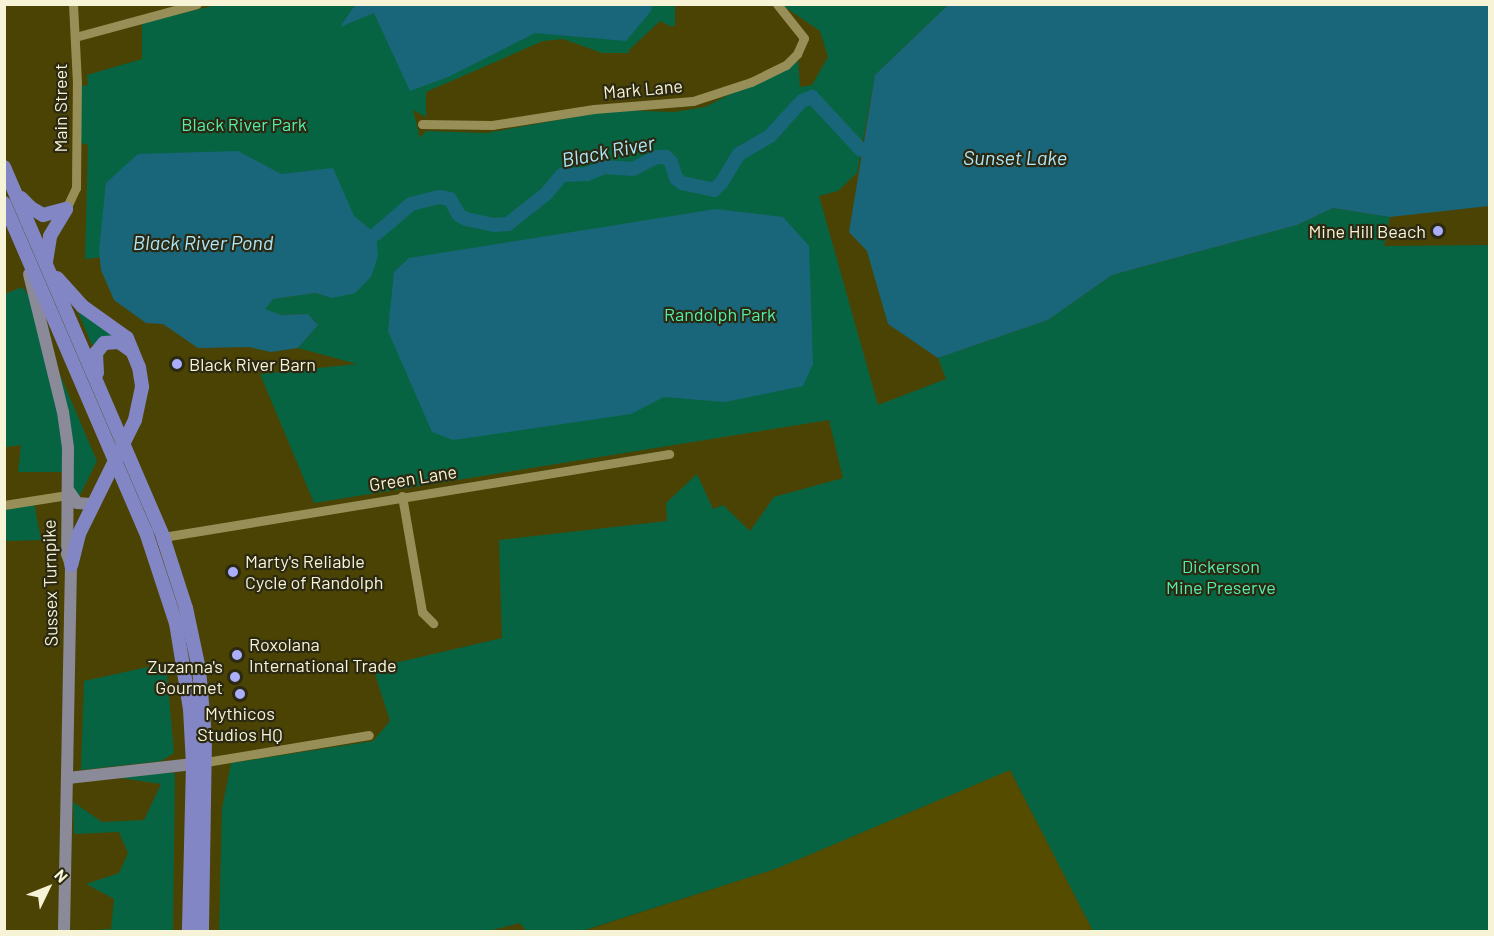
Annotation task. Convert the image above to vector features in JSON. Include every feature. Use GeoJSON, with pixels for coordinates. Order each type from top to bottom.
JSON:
{"type":"FeatureCollection","features":[{"type":"Feature","properties":{"kind":"highway"},"geometry":{"type":"LineString","coordinates":[[4,167],[163,537],[186,608],[196,656],[202,932]]}},
{"type":"Feature","properties":{"kind":"highway"},"geometry":{"type":"LineString","coordinates":[[14,190],[37,213],[48,215],[66,209]]}},
{"type":"Feature","properties":{"kind":"highway"},"geometry":{"type":"LineString","coordinates":[[4,203],[119,468],[155,556],[176,623],[200,763],[189,932]]}},
{"type":"Feature","properties":{"kind":"highway"},"geometry":{"type":"LineString","coordinates":[[66,209],[50,236],[46,264],[82,306],[127,338],[136,358],[142,387],[139,410],[79,534],[71,565]]}},
{"type":"Feature","properties":{"kind":"highway"},"geometry":{"type":"LineString","coordinates":[[104,399],[95,360],[99,347],[107,341],[119,342],[136,358]]}},
{"type":"Feature","properties":{"kind":"main road","name":"Sussex Turnpike"},"geometry":{"type":"LineString","coordinates":[[21,240],[63,412],[68,449],[67,554],[71,565],[64,932]]}},
{"type":"Feature","properties":{"kind":"main road"},"geometry":{"type":"LineString","coordinates":[[68,493],[77,503],[93,504]]}},
{"type":"Feature","properties":{"kind":"main road"},"geometry":{"type":"LineString","coordinates":[[68,778],[200,763]]}},
{"type":"Feature","properties":{"kind":"street","name":"Main Street"},"geometry":{"type":"LineString","coordinates":[[66,209],[76,188],[74,4]]}},
{"type":"Feature","properties":{"kind":"street"},"geometry":{"type":"LineString","coordinates":[[75,37],[197,4]]}},
{"type":"Feature","properties":{"kind":"street","name":"Mark Lane"},"geometry":{"type":"LineString","coordinates":[[422,124],[492,125],[594,109],[693,101],[741,85],[786,65],[797,54],[804,38],[777,4]]}},
{"type":"Feature","properties":{"kind":"street","name":"Green Lane"},"geometry":{"type":"LineString","coordinates":[[163,537],[669,454]]}},
{"type":"Feature","properties":{"kind":"street"},"geometry":{"type":"LineString","coordinates":[[4,506],[68,493]]}},
{"type":"Feature","properties":{"kind":"street"},"geometry":{"type":"LineString","coordinates":[[402,496],[422,612],[433,623]]}},
{"type":"Feature","properties":{"kind":"street"},"geometry":{"type":"LineString","coordinates":[[200,763],[369,735]]}},
{"type":"Feature","properties":{"kind":"shaded area"},"geometry":{"type":"Polygon","coordinates":[[[1010,770],[1093,931],[582,932],[778,868],[1010,770]]]}},
{"type":"Feature","properties":{"kind":"green space"},"geometry":{"type":"Polygon","coordinates":[[[216,5],[675,5],[675,25],[672,27],[660,21],[629,50],[629,53],[602,53],[563,39],[543,41],[426,92],[426,117],[413,110],[420,138],[426,131],[486,133],[613,110],[674,112],[705,107],[798,59],[800,87],[812,85],[828,57],[820,31],[782,5],[948,5],[875,75],[857,173],[838,191],[819,196],[878,405],[946,379],[938,358],[1048,320],[1112,275],[1297,225],[1333,208],[1390,217],[1384,246],[1489,245],[1489,931],[1093,931],[1010,770],[778,868],[582,931],[526,931],[520,923],[484,932],[219,931],[222,809],[231,763],[373,741],[390,721],[373,668],[502,638],[499,540],[667,521],[666,503],[697,474],[713,509],[723,505],[750,531],[774,497],[843,478],[829,420],[314,503],[260,374],[357,364],[298,348],[318,325],[308,314],[281,315],[264,309],[273,299],[316,293],[333,298],[369,229],[85,259],[88,145],[81,143],[80,86],[88,85],[87,75],[142,59],[142,23],[216,5]]]}},
{"type":"Feature","properties":{"kind":"green space"},"geometry":{"type":"Polygon","coordinates":[[[22,287],[32,300],[52,356],[97,461],[70,515],[69,472],[18,472],[21,445],[5,447],[5,294],[22,287]]]}},
{"type":"Feature","properties":{"kind":"green space"},"geometry":{"type":"Polygon","coordinates":[[[75,305],[117,334],[92,345],[75,305]]]}},
{"type":"Feature","properties":{"kind":"green space"},"geometry":{"type":"Polygon","coordinates":[[[34,503],[41,540],[5,541],[4,507],[34,503]]]}},
{"type":"Feature","properties":{"kind":"green space"},"geometry":{"type":"Polygon","coordinates":[[[166,663],[174,753],[161,761],[81,770],[84,681],[166,663]]]}},
{"type":"Feature","properties":{"kind":"green space"},"geometry":{"type":"Polygon","coordinates":[[[162,772],[175,773],[173,931],[79,931],[111,929],[114,899],[86,884],[119,873],[128,853],[119,832],[74,834],[73,802],[102,822],[144,820],[161,784],[120,778],[162,772]]]}},
{"type":"Feature","properties":{"kind":"water"},"geometry":{"type":"Polygon","coordinates":[[[356,4],[652,5],[651,11],[626,41],[535,33],[448,77],[410,91],[374,13],[340,27],[356,4]]]}},
{"type":"Feature","properties":{"kind":"water","name":"Sunset Lake"},"geometry":{"type":"Polygon","coordinates":[[[948,5],[1489,5],[1489,206],[1390,217],[1333,208],[1297,225],[1112,275],[1048,320],[938,358],[888,324],[867,251],[849,232],[875,75],[948,5]]]}},
{"type":"Feature","properties":{"kind":"water","name":"Black River Pond"},"geometry":{"type":"Polygon","coordinates":[[[238,151],[281,174],[333,168],[354,216],[376,234],[378,256],[371,277],[355,293],[332,298],[316,293],[273,299],[265,309],[281,315],[308,314],[318,325],[298,348],[271,352],[249,347],[198,348],[163,324],[146,323],[114,300],[101,270],[99,250],[106,183],[138,154],[238,151]]]}},
{"type":"Feature","properties":{"kind":"water"},"geometry":{"type":"Polygon","coordinates":[[[716,209],[783,217],[809,246],[813,364],[803,386],[725,402],[664,397],[631,414],[453,440],[432,432],[388,331],[394,272],[409,258],[716,209]]]}},
{"type":"Feature","properties":{"kind":"waterway","name":"Black River"},"geometry":{"type":"LineString","coordinates":[[802,101],[812,97],[861,150]]}},
{"type":"Feature","properties":{"kind":"waterway","name":"Black River"},"geometry":{"type":"LineString","coordinates":[[376,234],[411,204],[439,197],[450,199],[459,215],[466,219],[495,225],[508,224],[546,194],[562,175],[587,174],[604,167],[633,169],[657,157],[666,157],[671,162],[676,178],[682,183],[714,190],[722,182],[739,154],[770,136],[798,105]]}},
{"type":"Feature","properties":{"kind":"place","name":"Mine Hill Beach"},"geometry":{"type":"Point","coordinates":[1438,231]}},
{"type":"Feature","properties":{"kind":"place","name":"Black River Barn"},"geometry":{"type":"Point","coordinates":[177,364]}},
{"type":"Feature","properties":{"kind":"place","name":"Marty's Reliable Cycle of Randolph"},"geometry":{"type":"Point","coordinates":[233,572]}},
{"type":"Feature","properties":{"kind":"place","name":"Roxolana International Trade"},"geometry":{"type":"Point","coordinates":[237,655]}},
{"type":"Feature","properties":{"kind":"place","name":"Zuzanna's Gourmet"},"geometry":{"type":"Point","coordinates":[235,677]}},
{"type":"Feature","properties":{"kind":"place","name":"Mythicos Studios HQ"},"geometry":{"type":"Point","coordinates":[240,694]}},
{"type":"Feature","properties":{"kind":"park label","name":"Black River Park"},"geometry":{"type":"Point","coordinates":[244,124]}},
{"type":"Feature","properties":{"kind":"park label","name":"Randolph Park"},"geometry":{"type":"Point","coordinates":[720,314]}},
{"type":"Feature","properties":{"kind":"park label","name":"Dickerson Mine Preserve"},"geometry":{"type":"Point","coordinates":[1221,577]}}]}
